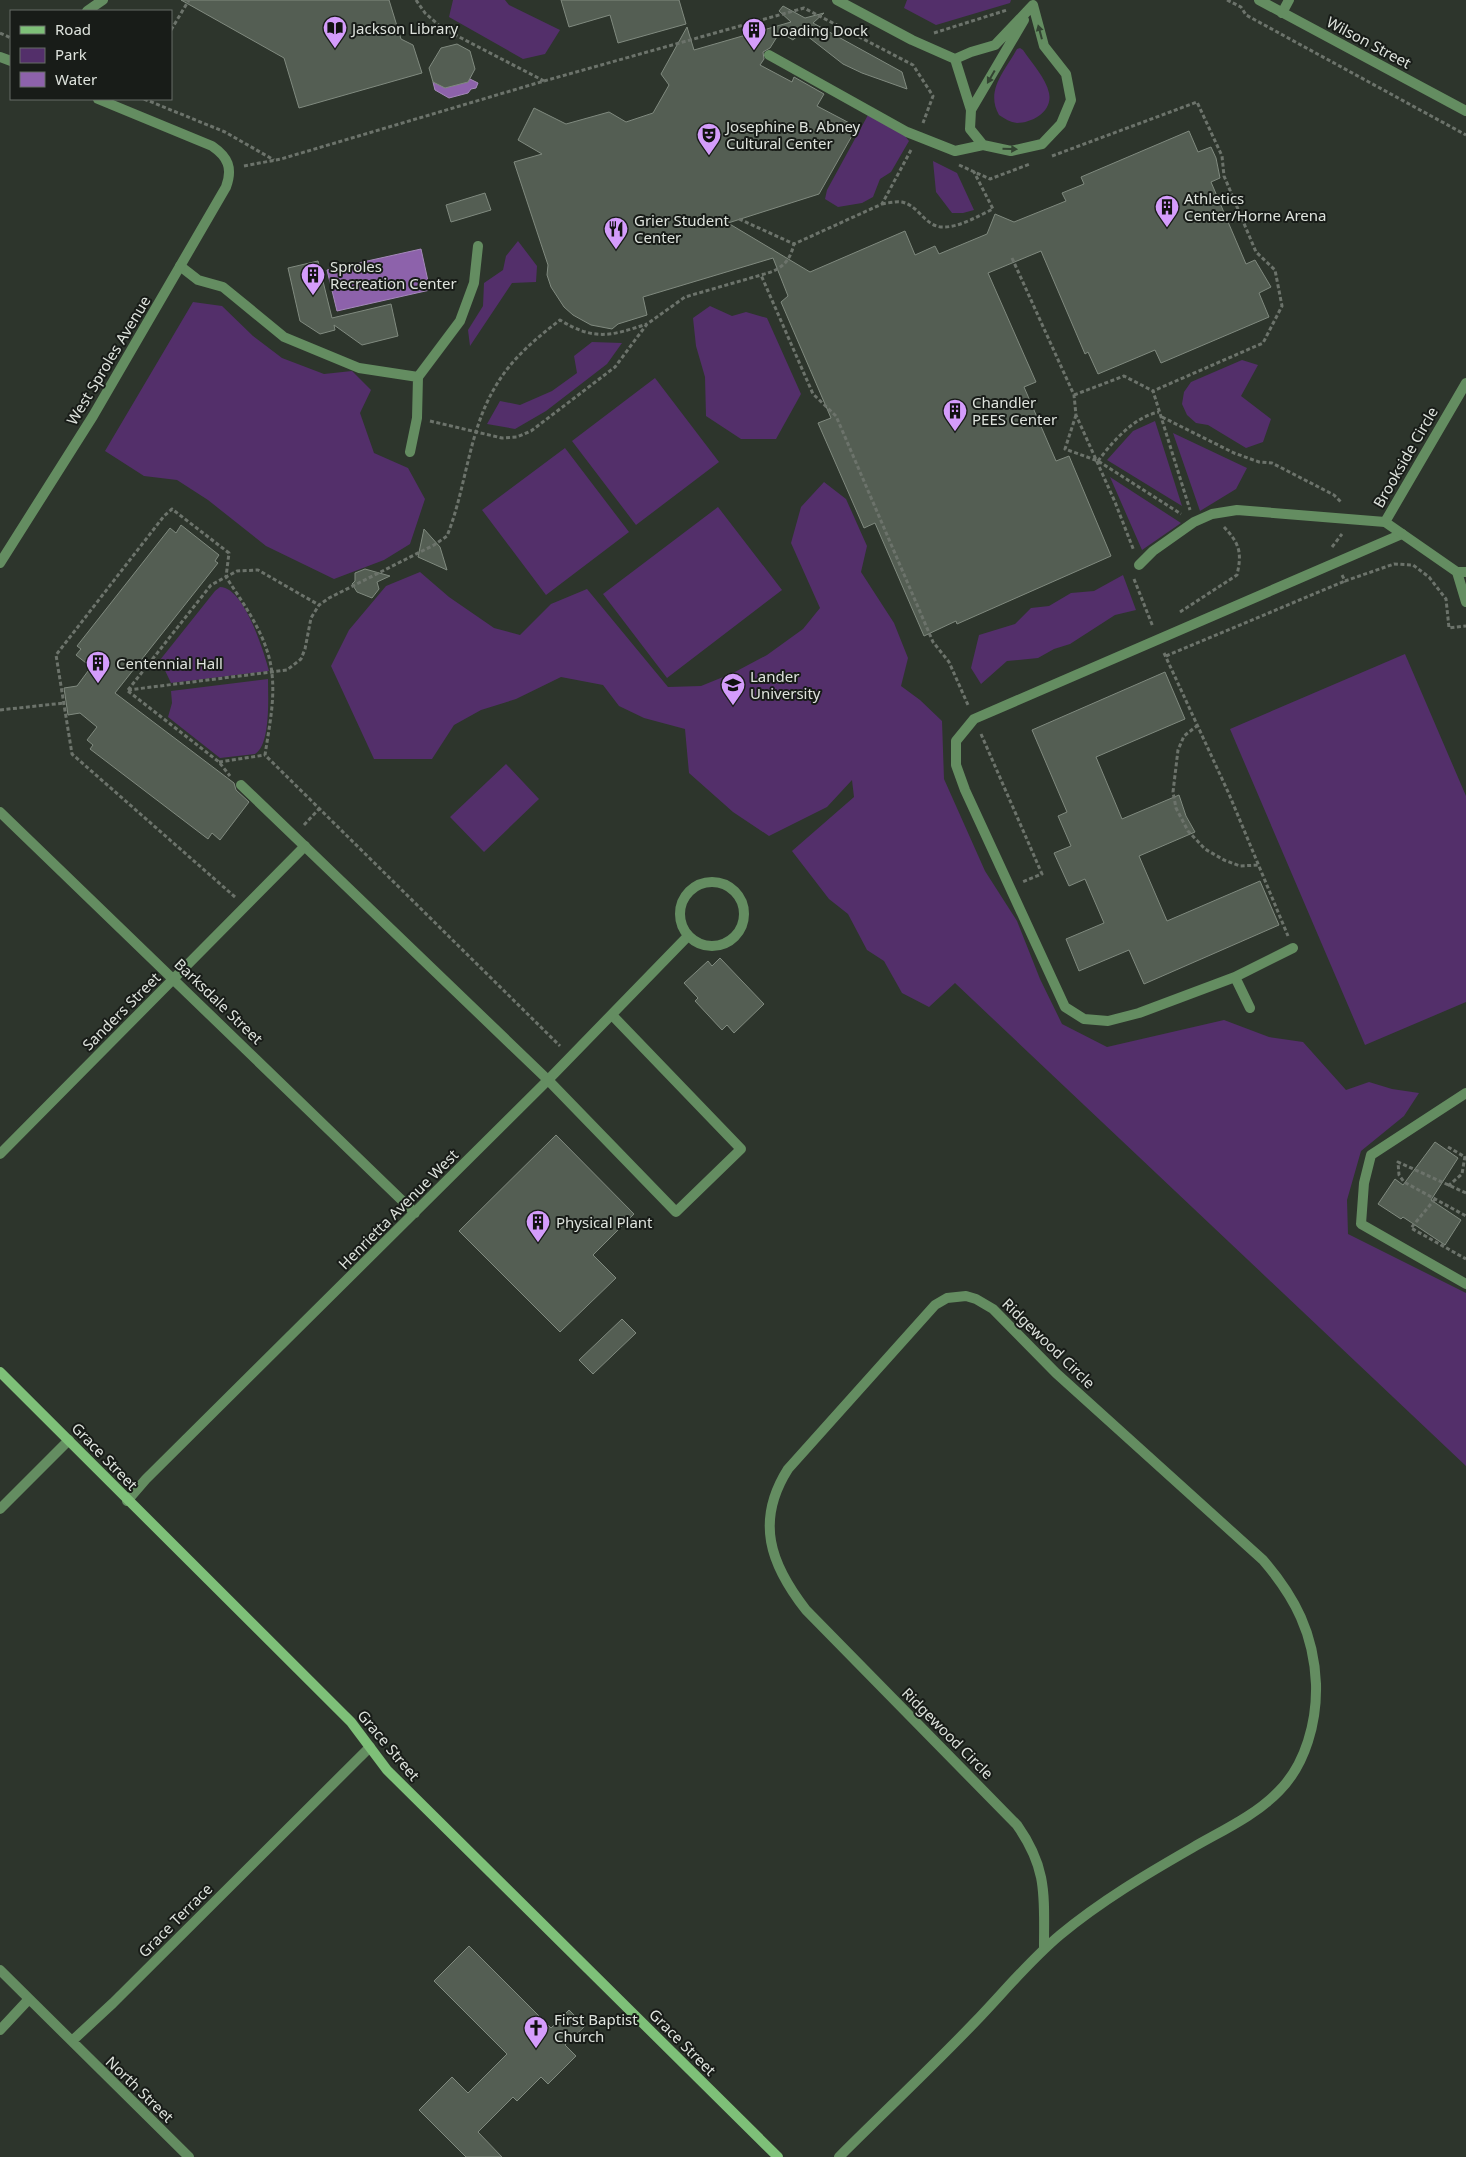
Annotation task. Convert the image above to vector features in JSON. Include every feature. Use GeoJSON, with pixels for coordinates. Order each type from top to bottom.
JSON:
{"type":"FeatureCollection","features":[{"type":"Feature","properties":{"kind":"main road","name":"Grace Street"},"geometry":{"type":"LineString","coordinates":[[0,1372],[351,1722],[387,1770],[778,2157]]}},
{"type":"Feature","properties":{"kind":"street"},"geometry":{"type":"LineString","coordinates":[[88,10],[103,0]]}},
{"type":"Feature","properties":{"kind":"street"},"geometry":{"type":"LineString","coordinates":[[837,0],[912,40],[955,59],[971,110],[970,129],[983,144]]}},
{"type":"Feature","properties":{"kind":"street","name":"Wilson Street"},"geometry":{"type":"LineString","coordinates":[[1258,0],[1466,111]]}},
{"type":"Feature","properties":{"kind":"street"},"geometry":{"type":"LineString","coordinates":[[1282,13],[1289,0]]}},
{"type":"Feature","properties":{"kind":"street"},"geometry":{"type":"LineString","coordinates":[[955,59],[970,52],[995,45],[1034,2]]}},
{"type":"Feature","properties":{"kind":"street"},"geometry":{"type":"LineString","coordinates":[[971,110],[1034,2]]}},
{"type":"Feature","properties":{"kind":"street"},"geometry":{"type":"LineString","coordinates":[[769,56],[908,132],[955,151],[983,144],[1011,151],[1042,144],[1061,124],[1071,100],[1066,74],[1044,46],[1034,2]]}},
{"type":"Feature","properties":{"kind":"street"},"geometry":{"type":"LineString","coordinates":[[100,100],[212,146],[223,154],[233,167]]}},
{"type":"Feature","properties":{"kind":"street","name":"West Sproles Avenue"},"geometry":{"type":"LineString","coordinates":[[0,562],[93,416],[226,187],[233,167]]}},
{"type":"Feature","properties":{"kind":"street"},"geometry":{"type":"LineString","coordinates":[[410,452],[417,418],[418,377],[460,321],[474,283],[478,246]]}},
{"type":"Feature","properties":{"kind":"street"},"geometry":{"type":"LineString","coordinates":[[180,266],[198,280],[223,287],[284,338],[359,368],[418,377]]}},
{"type":"Feature","properties":{"kind":"street","name":"Brookside Circle"},"geometry":{"type":"LineString","coordinates":[[1466,382],[1385,522],[1462,572],[1466,602]]}},
{"type":"Feature","properties":{"kind":"street"},"geometry":{"type":"LineString","coordinates":[[1139,565],[1153,551],[1194,522],[1212,514],[1236,510],[1385,522]]}},
{"type":"Feature","properties":{"kind":"street"},"geometry":{"type":"LineString","coordinates":[[1293,948],[1235,977],[1140,1013],[1108,1022],[1084,1019],[1065,1007],[965,790],[956,765],[956,741],[974,719],[1402,534]]}},
{"type":"Feature","properties":{"kind":"street"},"geometry":{"type":"LineString","coordinates":[[241,785],[548,1080],[676,1212],[742,1149],[612,1015]]}},
{"type":"Feature","properties":{"kind":"street","name":"Barksdale Street"},"geometry":{"type":"LineString","coordinates":[[0,812],[174,978],[415,1213]]}},
{"type":"Feature","properties":{"kind":"street","name":"Sanders Street"},"geometry":{"type":"LineString","coordinates":[[0,1154],[305,846]]}},
{"type":"Feature","properties":{"kind":"street"},"geometry":{"type":"LineString","coordinates":[[719,881],[737,891],[746,910],[741,930],[726,944],[706,946],[688,936],[679,918],[683,897],[698,883],[719,881]]}},
{"type":"Feature","properties":{"kind":"street","name":"Henrietta Avenue West"},"geometry":{"type":"LineString","coordinates":[[128,1501],[146,1479],[548,1080],[688,936]]}},
{"type":"Feature","properties":{"kind":"street"},"geometry":{"type":"LineString","coordinates":[[1235,977],[1250,1008]]}},
{"type":"Feature","properties":{"kind":"street"},"geometry":{"type":"LineString","coordinates":[[1466,1093],[1371,1155],[1364,1184],[1361,1224],[1466,1284]]}},
{"type":"Feature","properties":{"kind":"street","name":"Ridgewood Circle"},"geometry":{"type":"LineString","coordinates":[[839,2157],[975,2022],[1044,1948],[1078,1920],[1123,1888],[1254,1812],[1279,1792],[1297,1767],[1306,1750],[1314,1720],[1316,1698],[1315,1666],[1309,1638],[1297,1608],[1282,1582],[1263,1560],[1056,1373],[993,1309],[976,1299],[956,1296],[947,1298],[936,1305],[788,1469],[776,1487],[772,1502],[769,1518],[770,1538],[779,1569],[793,1594],[806,1610],[1017,1825],[1026,1838],[1036,1857],[1042,1880],[1044,1948]]}},
{"type":"Feature","properties":{"kind":"street"},"geometry":{"type":"LineString","coordinates":[[0,1509],[69,1440]]}},
{"type":"Feature","properties":{"kind":"street","name":"Grace Terrace"},"geometry":{"type":"LineString","coordinates":[[72,2041],[113,2003],[370,1748]]}},
{"type":"Feature","properties":{"kind":"street"},"geometry":{"type":"LineString","coordinates":[[0,1970],[72,2041]]}},
{"type":"Feature","properties":{"kind":"street"},"geometry":{"type":"LineString","coordinates":[[0,2030],[29,1999]]}},
{"type":"Feature","properties":{"kind":"street","name":"North Street"},"geometry":{"type":"LineString","coordinates":[[72,2041],[189,2157]]}},
{"type":"Feature","properties":{"kind":"path"},"geometry":{"type":"LineString","coordinates":[[172,28],[189,0]]}},
{"type":"Feature","properties":{"kind":"path"},"geometry":{"type":"LineString","coordinates":[[416,0],[425,13],[442,28],[544,81]]}},
{"type":"Feature","properties":{"kind":"path"},"geometry":{"type":"LineString","coordinates":[[1227,0],[1241,7],[1246,15],[1466,135]]}},
{"type":"Feature","properties":{"kind":"path"},"geometry":{"type":"LineString","coordinates":[[233,167],[281,159],[544,81],[804,8],[912,64],[932,96],[919,136],[882,204]]}},
{"type":"Feature","properties":{"kind":"path"},"geometry":{"type":"LineString","coordinates":[[930,35],[1016,8]]}},
{"type":"Feature","properties":{"kind":"path"},"geometry":{"type":"LineString","coordinates":[[1044,159],[1197,102],[1222,156],[1224,176],[1256,252],[1275,270],[1282,306],[1263,343],[1153,391]]}},
{"type":"Feature","properties":{"kind":"path"},"geometry":{"type":"LineString","coordinates":[[957,164],[990,179],[1035,162]]}},
{"type":"Feature","properties":{"kind":"path"},"geometry":{"type":"LineString","coordinates":[[739,219],[794,244],[882,204],[902,202],[916,209],[927,222],[940,227],[954,226],[993,209],[974,172]]}},
{"type":"Feature","properties":{"kind":"path"},"geometry":{"type":"LineString","coordinates":[[128,690],[287,670],[301,659],[305,649],[311,618],[319,605],[447,536],[477,431],[493,390],[505,372],[529,344],[560,320],[589,333],[607,335],[615,335],[647,324],[685,297],[775,272],[790,258],[794,244]]}},
{"type":"Feature","properties":{"kind":"path"},"geometry":{"type":"LineString","coordinates":[[1012,258],[1074,395],[1076,415],[1098,462],[1139,565],[1133,575],[1150,618]]}},
{"type":"Feature","properties":{"kind":"path"},"geometry":{"type":"LineString","coordinates":[[761,275],[812,394],[836,416],[933,642],[949,662],[1042,874],[1010,887]]}},
{"type":"Feature","properties":{"kind":"path"},"geometry":{"type":"LineString","coordinates":[[417,418],[477,431],[491,437],[517,436],[539,426],[615,367],[647,324]]}},
{"type":"Feature","properties":{"kind":"path"},"geometry":{"type":"LineString","coordinates":[[1074,395],[1124,376],[1153,391],[1194,522]]}},
{"type":"Feature","properties":{"kind":"path"},"geometry":{"type":"LineString","coordinates":[[1098,462],[1113,442],[1129,427],[1159,411]]}},
{"type":"Feature","properties":{"kind":"path"},"geometry":{"type":"LineString","coordinates":[[1076,415],[1065,449],[1098,462],[1194,522]]}},
{"type":"Feature","properties":{"kind":"path"},"geometry":{"type":"LineString","coordinates":[[243,891],[236,898],[72,754],[56,655],[164,516],[172,509],[229,553],[226,577],[246,606],[264,642],[272,673],[272,714],[265,755]]}},
{"type":"Feature","properties":{"kind":"path"},"geometry":{"type":"LineString","coordinates":[[1179,613],[1236,575],[1240,559],[1236,540],[1212,514]]}},
{"type":"Feature","properties":{"kind":"path"},"geometry":{"type":"LineString","coordinates":[[128,690],[211,585],[237,572],[258,570],[319,605]]}},
{"type":"Feature","properties":{"kind":"path"},"geometry":{"type":"LineString","coordinates":[[1166,656],[1345,581]]}},
{"type":"Feature","properties":{"kind":"path"},"geometry":{"type":"LineString","coordinates":[[1154,629],[1162,624]]}},
{"type":"Feature","properties":{"kind":"path"},"geometry":{"type":"LineString","coordinates":[[1158,641],[1198,725],[1293,948]]}},
{"type":"Feature","properties":{"kind":"path"},"geometry":{"type":"LineString","coordinates":[[128,690],[219,762],[226,773],[241,785]]}},
{"type":"Feature","properties":{"kind":"path"},"geometry":{"type":"LineString","coordinates":[[0,710],[64,703]]}},
{"type":"Feature","properties":{"kind":"path"},"geometry":{"type":"LineString","coordinates":[[1198,725],[1184,736],[1178,750],[1173,792],[1176,808],[1188,831],[1205,849],[1224,860],[1240,866],[1258,865]]}},
{"type":"Feature","properties":{"kind":"path"},"geometry":{"type":"LineString","coordinates":[[219,762],[265,755]]}},
{"type":"Feature","properties":{"kind":"path"},"geometry":{"type":"LineString","coordinates":[[265,755],[571,1056]]}},
{"type":"Feature","properties":{"kind":"path"},"geometry":{"type":"LineString","coordinates":[[294,835],[319,809]]}},
{"type":"Feature","properties":{"kind":"path"},"geometry":{"type":"LineString","coordinates":[[1448,1147],[1465,1156],[1462,1174]]}},
{"type":"Feature","properties":{"kind":"path"},"geometry":{"type":"LineString","coordinates":[[1466,1194],[1398,1162],[1399,1175],[1404,1182],[1466,1216]]}},
{"type":"Feature","properties":{"kind":"path"},"geometry":{"type":"LineString","coordinates":[[1448,1186],[1466,1171]]}},
{"type":"Feature","properties":{"kind":"path"},"geometry":{"type":"LineString","coordinates":[[1435,1199],[1411,1228],[1466,1259]]}},
{"type":"Feature","properties":{"kind":"green space"},"geometry":{"type":"Polygon","coordinates":[[[453,0],[505,0],[509,5],[560,30],[545,54],[523,59],[449,17],[453,0]]]}},
{"type":"Feature","properties":{"kind":"green space"},"geometry":{"type":"Polygon","coordinates":[[[907,0],[1011,0],[1010,3],[936,25],[904,8],[907,0]]]}},
{"type":"Feature","properties":{"kind":"green space"},"geometry":{"type":"Polygon","coordinates":[[[1020,48],[1042,76],[1049,93],[1049,99],[1048,105],[1040,115],[1029,121],[1017,123],[999,115],[994,97],[995,89],[1002,73],[1017,49],[1020,48]]]}},
{"type":"Feature","properties":{"kind":"green space"},"geometry":{"type":"Polygon","coordinates":[[[868,115],[904,135],[909,141],[891,172],[880,179],[873,197],[862,203],[838,207],[825,199],[827,190],[868,115]]]}},
{"type":"Feature","properties":{"kind":"green space"},"geometry":{"type":"Polygon","coordinates":[[[933,161],[957,173],[974,210],[952,213],[936,192],[933,161]]]}},
{"type":"Feature","properties":{"kind":"green space"},"geometry":{"type":"Polygon","coordinates":[[[518,241],[537,266],[536,282],[512,283],[470,346],[468,330],[483,306],[484,283],[503,270],[506,256],[518,241]]]}},
{"type":"Feature","properties":{"kind":"green space"},"geometry":{"type":"Polygon","coordinates":[[[193,302],[222,306],[253,336],[282,358],[324,374],[352,371],[371,390],[360,413],[374,453],[408,468],[425,499],[410,544],[384,560],[334,579],[266,546],[208,500],[177,480],[144,476],[105,451],[193,302]]]}},
{"type":"Feature","properties":{"kind":"green space"},"geometry":{"type":"Polygon","coordinates":[[[710,306],[732,316],[746,312],[767,318],[801,394],[776,439],[741,439],[706,416],[705,377],[696,346],[693,318],[710,306]]]}},
{"type":"Feature","properties":{"kind":"green space"},"geometry":{"type":"Polygon","coordinates":[[[592,342],[622,343],[607,364],[546,411],[515,429],[487,424],[500,401],[520,405],[552,391],[577,373],[574,356],[592,342]]]}},
{"type":"Feature","properties":{"kind":"green space"},"geometry":{"type":"Polygon","coordinates":[[[1242,360],[1258,365],[1241,396],[1271,419],[1263,442],[1246,448],[1208,425],[1196,423],[1187,415],[1182,404],[1184,392],[1191,382],[1242,360]]]}},
{"type":"Feature","properties":{"kind":"green space"},"geometry":{"type":"Polygon","coordinates":[[[655,378],[719,462],[636,525],[572,441],[655,378]]]}},
{"type":"Feature","properties":{"kind":"green space"},"geometry":{"type":"Polygon","coordinates":[[[1155,421],[1182,506],[1107,460],[1133,431],[1155,421]]]}},
{"type":"Feature","properties":{"kind":"green space"},"geometry":{"type":"Polygon","coordinates":[[[1173,433],[1247,468],[1236,489],[1200,511],[1173,433]]]}},
{"type":"Feature","properties":{"kind":"green space"},"geometry":{"type":"Polygon","coordinates":[[[565,448],[629,532],[546,595],[482,510],[565,448]]]}},
{"type":"Feature","properties":{"kind":"green space"},"geometry":{"type":"Polygon","coordinates":[[[1110,477],[1181,523],[1142,550],[1110,477]]]}},
{"type":"Feature","properties":{"kind":"green space"},"geometry":{"type":"Polygon","coordinates":[[[824,482],[846,499],[867,546],[861,572],[894,623],[908,658],[901,686],[920,700],[942,721],[944,779],[985,871],[1017,921],[1040,979],[1062,1024],[1107,1047],[1224,1020],[1269,1037],[1303,1042],[1346,1090],[1369,1082],[1392,1089],[1419,1093],[1404,1116],[1361,1151],[1347,1200],[1348,1234],[1466,1293],[1466,1466],[955,983],[929,1007],[902,993],[884,961],[867,950],[848,914],[829,899],[792,851],[854,797],[852,780],[827,807],[769,836],[733,812],[689,773],[685,729],[644,718],[619,706],[603,685],[561,677],[516,699],[481,710],[454,725],[432,759],[374,759],[331,666],[349,630],[386,586],[420,572],[449,597],[494,628],[520,635],[551,604],[587,589],[668,687],[701,686],[733,673],[767,655],[803,629],[820,608],[791,543],[801,507],[824,482]]]}},
{"type":"Feature","properties":{"kind":"green space"},"geometry":{"type":"Polygon","coordinates":[[[718,507],[782,590],[667,678],[603,594],[718,507]]]}},
{"type":"Feature","properties":{"kind":"green space"},"geometry":{"type":"Polygon","coordinates":[[[1123,575],[1136,610],[1115,615],[1070,644],[1054,649],[1038,658],[1007,661],[981,684],[971,668],[979,635],[1015,624],[1031,608],[1049,606],[1071,593],[1094,591],[1123,575]]]}},
{"type":"Feature","properties":{"kind":"green space"},"geometry":{"type":"Polygon","coordinates":[[[220,587],[229,590],[237,597],[245,609],[258,636],[269,671],[171,683],[160,660],[220,587]]]}},
{"type":"Feature","properties":{"kind":"green space"},"geometry":{"type":"Polygon","coordinates":[[[1405,654],[1466,796],[1466,1002],[1365,1045],[1230,729],[1405,654]]]}},
{"type":"Feature","properties":{"kind":"green space"},"geometry":{"type":"Polygon","coordinates":[[[268,679],[268,720],[264,741],[255,754],[220,758],[168,717],[172,703],[171,691],[268,679]]]}},
{"type":"Feature","properties":{"kind":"green space"},"geometry":{"type":"Polygon","coordinates":[[[506,764],[539,799],[484,852],[450,817],[506,764]]]}},
{"type":"Feature","properties":{"kind":"water"},"geometry":{"type":"Polygon","coordinates":[[[470,79],[478,83],[476,88],[471,89],[468,93],[449,98],[435,90],[433,82],[470,79]]]}},
{"type":"Feature","properties":{"kind":"water"},"geometry":{"type":"Polygon","coordinates":[[[421,249],[430,290],[337,311],[327,270],[421,249]]]}},
{"type":"Feature","properties":{"kind":"building","name":"Jackson Library"},"geometry":{"type":"Polygon","coordinates":[[[181,0],[389,0],[401,39],[413,45],[422,73],[299,108],[284,58],[181,0]]]}},
{"type":"Feature","properties":{"kind":"building"},"geometry":{"type":"Polygon","coordinates":[[[561,0],[679,0],[686,24],[618,43],[610,15],[569,27],[561,0]]]}},
{"type":"Feature","properties":{"kind":"building"},"geometry":{"type":"Polygon","coordinates":[[[783,6],[805,18],[824,13],[813,23],[902,72],[907,89],[843,64],[802,32],[793,40],[780,32],[770,48],[763,52],[764,59],[760,65],[792,82],[794,77],[824,94],[817,106],[857,127],[819,194],[728,223],[810,272],[905,231],[915,255],[935,246],[939,254],[987,234],[995,214],[1014,222],[1066,201],[1062,193],[1084,184],[1081,177],[1189,131],[1198,152],[1211,147],[1216,158],[1220,178],[1211,182],[1246,264],[1255,260],[1271,287],[1259,293],[1269,317],[1161,363],[1155,350],[1098,374],[1088,352],[1085,354],[1041,251],[988,273],[1036,382],[1024,387],[1056,461],[1069,456],[1111,556],[957,624],[956,621],[924,636],[875,523],[864,528],[818,423],[831,418],[781,302],[788,296],[773,258],[643,297],[647,315],[618,324],[612,329],[591,325],[573,315],[564,307],[551,287],[547,275],[548,265],[514,162],[542,154],[518,140],[534,108],[566,124],[609,112],[626,122],[653,113],[669,85],[661,74],[687,27],[694,50],[791,22],[779,11],[783,6]]]}},
{"type":"Feature","properties":{"kind":"building"},"geometry":{"type":"Polygon","coordinates":[[[457,44],[470,51],[475,69],[468,82],[445,88],[433,82],[429,68],[441,48],[457,44]]]}},
{"type":"Feature","properties":{"kind":"building"},"geometry":{"type":"Polygon","coordinates":[[[485,193],[491,210],[451,222],[446,205],[485,193]]]}},
{"type":"Feature","properties":{"kind":"building"},"geometry":{"type":"Polygon","coordinates":[[[318,261],[332,318],[391,304],[398,336],[362,345],[334,325],[335,330],[320,334],[300,321],[288,268],[318,261]]]}},
{"type":"Feature","properties":{"kind":"building","name":"Centennial Hall"},"geometry":{"type":"Polygon","coordinates":[[[181,525],[219,555],[215,561],[218,563],[115,693],[234,783],[236,790],[249,802],[220,840],[212,833],[208,839],[90,749],[93,745],[87,740],[97,727],[80,713],[68,715],[64,688],[77,686],[91,667],[76,655],[81,649],[77,646],[170,528],[176,533],[181,525]]]}},
{"type":"Feature","properties":{"kind":"building"},"geometry":{"type":"Polygon","coordinates":[[[424,529],[440,547],[447,570],[418,557],[424,529]]]}},
{"type":"Feature","properties":{"kind":"building"},"geometry":{"type":"Polygon","coordinates":[[[365,569],[390,576],[377,582],[379,589],[372,598],[357,592],[352,584],[355,581],[355,573],[365,569]]]}},
{"type":"Feature","properties":{"kind":"building"},"geometry":{"type":"Polygon","coordinates":[[[1165,672],[1185,719],[1096,757],[1122,819],[1179,795],[1186,816],[1195,832],[1139,856],[1167,921],[1260,881],[1279,925],[1144,984],[1129,950],[1079,971],[1066,939],[1104,923],[1085,879],[1069,886],[1054,853],[1071,846],[1058,816],[1067,812],[1032,730],[1165,672]]]}},
{"type":"Feature","properties":{"kind":"building"},"geometry":{"type":"Polygon","coordinates":[[[720,958],[764,1004],[734,1033],[727,1025],[722,1030],[695,1001],[698,998],[684,983],[708,961],[712,966],[720,958]]]}},
{"type":"Feature","properties":{"kind":"building","name":"Physical Plant"},"geometry":{"type":"Polygon","coordinates":[[[556,1135],[634,1214],[593,1255],[616,1278],[560,1332],[459,1231],[556,1135]]]}},
{"type":"Feature","properties":{"kind":"building"},"geometry":{"type":"Polygon","coordinates":[[[1435,1142],[1458,1158],[1431,1200],[1461,1220],[1445,1245],[1403,1217],[1401,1219],[1378,1204],[1395,1179],[1403,1185],[1435,1142]]]}},
{"type":"Feature","properties":{"kind":"building"},"geometry":{"type":"Polygon","coordinates":[[[622,1319],[636,1333],[593,1374],[579,1360],[622,1319]]]}},
{"type":"Feature","properties":{"kind":"building","name":"First Baptist Church"},"geometry":{"type":"Polygon","coordinates":[[[469,1946],[551,2028],[569,2010],[585,2026],[565,2045],[576,2056],[548,2084],[541,2077],[517,2101],[513,2097],[478,2132],[502,2157],[466,2157],[419,2110],[452,2077],[468,2093],[507,2054],[434,1981],[469,1946]]]}},
{"type":"Feature","properties":{"kind":"place","name":"Jackson Library"},"geometry":{"type":"Point","coordinates":[335,49]}},
{"type":"Feature","properties":{"kind":"place","name":"Loading Dock"},"geometry":{"type":"Point","coordinates":[754,51]}},
{"type":"Feature","properties":{"kind":"place","name":"Josephine B. Abney Cultural Center"},"geometry":{"type":"Point","coordinates":[709,156]}},
{"type":"Feature","properties":{"kind":"place","name":"Athletics Center/Horne Arena"},"geometry":{"type":"Point","coordinates":[1167,228]}},
{"type":"Feature","properties":{"kind":"place","name":"Grier Student Center"},"geometry":{"type":"Point","coordinates":[616,250]}},
{"type":"Feature","properties":{"kind":"place","name":"Sproles Recreation Center"},"geometry":{"type":"Point","coordinates":[313,296]}},
{"type":"Feature","properties":{"kind":"place","name":"Chandler PEES Center"},"geometry":{"type":"Point","coordinates":[955,432]}},
{"type":"Feature","properties":{"kind":"place","name":"Centennial Hall"},"geometry":{"type":"Point","coordinates":[98,684]}},
{"type":"Feature","properties":{"kind":"place","name":"Lander University"},"geometry":{"type":"Point","coordinates":[733,706]}},
{"type":"Feature","properties":{"kind":"place","name":"Physical Plant"},"geometry":{"type":"Point","coordinates":[538,1243]}},
{"type":"Feature","properties":{"kind":"place","name":"First Baptist Church"},"geometry":{"type":"Point","coordinates":[536,2049]}}]}
